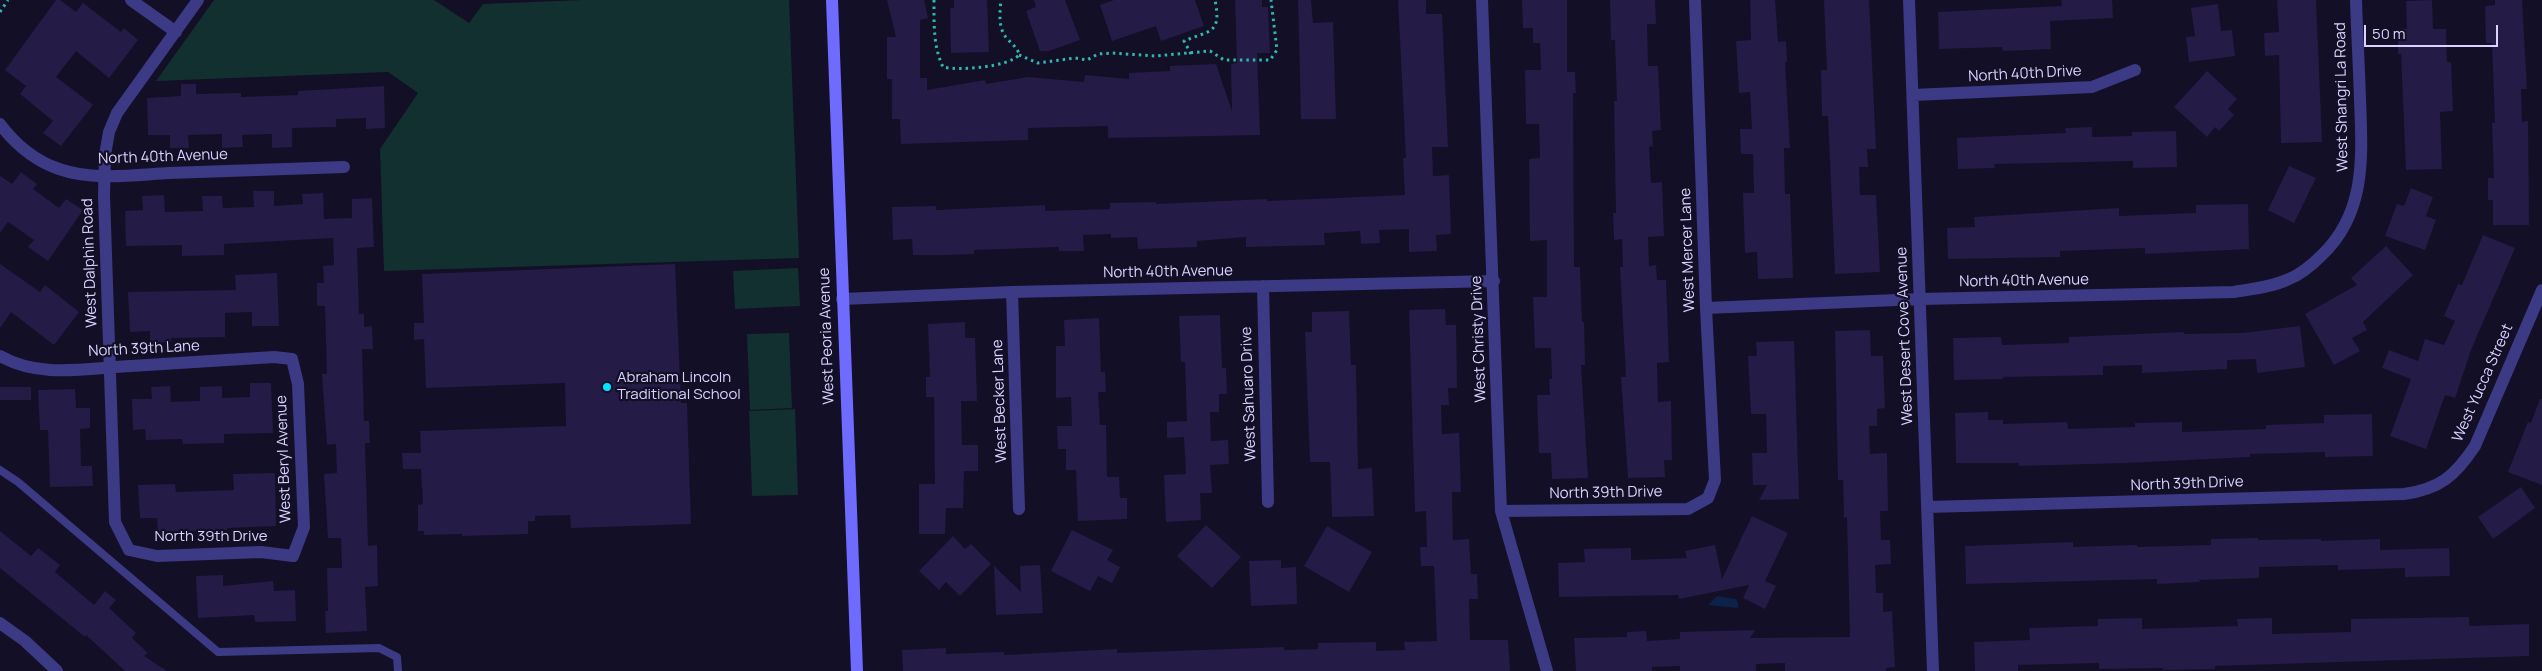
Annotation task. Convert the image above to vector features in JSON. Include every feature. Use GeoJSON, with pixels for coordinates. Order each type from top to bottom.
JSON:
{"type":"FeatureCollection","features":[{"type":"Feature","properties":{"kind":"main road","name":"West Peoria Avenue"},"geometry":{"type":"LineString","coordinates":[[832,0],[857,671]]}},
{"type":"Feature","properties":{"kind":"street"},"geometry":{"type":"LineString","coordinates":[[130,0],[176,32]]}},
{"type":"Feature","properties":{"kind":"street","name":"West Dalphin Road"},"geometry":{"type":"LineString","coordinates":[[129,550],[115,522],[104,175],[109,132],[118,113],[198,0]]}},
{"type":"Feature","properties":{"kind":"street","name":"West Christy Drive"},"geometry":{"type":"LineString","coordinates":[[1482,0],[1494,281],[1501,511],[1547,671]]}},
{"type":"Feature","properties":{"kind":"street","name":"West Mercer Lane"},"geometry":{"type":"LineString","coordinates":[[1695,0],[1714,480],[1708,498]]}},
{"type":"Feature","properties":{"kind":"street","name":"West Desert Cove Avenue"},"geometry":{"type":"LineString","coordinates":[[1909,0],[1933,671]]}},
{"type":"Feature","properties":{"kind":"street","name":"West Shangri La Road"},"geometry":{"type":"LineString","coordinates":[[2331,247],[2346,226],[2356,202],[2362,168],[2356,0]]}},
{"type":"Feature","properties":{"kind":"street","name":"North 40th Drive"},"geometry":{"type":"LineString","coordinates":[[1913,95],[2092,87],[2135,70]]}},
{"type":"Feature","properties":{"kind":"street","name":"North 40th Avenue"},"geometry":{"type":"LineString","coordinates":[[0,124],[10,138],[36,158],[59,170],[82,175],[344,167]]}},
{"type":"Feature","properties":{"kind":"street","name":"North 40th Avenue"},"geometry":{"type":"LineString","coordinates":[[1706,308],[1920,299],[2234,292],[2259,288],[2289,279],[2310,266],[2331,247]]}},
{"type":"Feature","properties":{"kind":"street","name":"North 40th Avenue"},"geometry":{"type":"LineString","coordinates":[[842,299],[1012,292],[1494,281]]}},
{"type":"Feature","properties":{"kind":"street","name":"West Sahuaro Drive"},"geometry":{"type":"LineString","coordinates":[[1263,286],[1268,502]]}},
{"type":"Feature","properties":{"kind":"street","name":"West Yucca Street"},"geometry":{"type":"LineString","coordinates":[[2444,481],[2460,468],[2475,446],[2542,290]]}},
{"type":"Feature","properties":{"kind":"street","name":"West Becker Lane"},"geometry":{"type":"LineString","coordinates":[[1012,292],[1019,509]]}},
{"type":"Feature","properties":{"kind":"street","name":"North 39th Lane"},"geometry":{"type":"LineString","coordinates":[[0,356],[16,365],[53,371],[274,357],[292,360]]}},
{"type":"Feature","properties":{"kind":"street","name":"West Beryl Avenue"},"geometry":{"type":"LineString","coordinates":[[292,360],[298,384],[304,528],[293,556]]}},
{"type":"Feature","properties":{"kind":"street","name":"North 39th Drive"},"geometry":{"type":"LineString","coordinates":[[1928,507],[2404,494],[2426,491],[2444,481]]}},
{"type":"Feature","properties":{"kind":"street","name":"North 39th Drive"},"geometry":{"type":"LineString","coordinates":[[1501,511],[1688,508],[1708,498]]}},
{"type":"Feature","properties":{"kind":"street","name":"North 39th Drive"},"geometry":{"type":"LineString","coordinates":[[129,550],[157,556],[261,552],[293,556]]}},
{"type":"Feature","properties":{"kind":"street"},"geometry":{"type":"LineString","coordinates":[[0,623],[24,641],[57,671]]}},
{"type":"Feature","properties":{"kind":"lane"},"geometry":{"type":"LineString","coordinates":[[0,470],[18,482],[218,652],[379,648],[397,657],[398,671]]}},
{"type":"Feature","properties":{"kind":"path"},"geometry":{"type":"LineString","coordinates":[[0,12],[8,0]]}},
{"type":"Feature","properties":{"kind":"path"},"geometry":{"type":"LineString","coordinates":[[934,0],[934,34],[938,58],[943,67],[956,71],[994,65],[1019,55],[1038,63],[1074,58],[1087,60],[1098,54],[1156,56],[1191,54],[1210,50],[1224,60],[1270,60],[1277,50],[1271,0]]}},
{"type":"Feature","properties":{"kind":"path"},"geometry":{"type":"LineString","coordinates":[[1001,0],[1000,22],[1004,34],[1019,51],[1019,55]]}},
{"type":"Feature","properties":{"kind":"path"},"geometry":{"type":"LineString","coordinates":[[1191,54],[1184,41],[1211,33],[1216,27],[1217,12],[1215,0]]}},
{"type":"Feature","properties":{"kind":"green space"},"geometry":{"type":"Polygon","coordinates":[[[214,0],[434,0],[469,23],[483,4],[583,0],[789,0],[799,258],[384,271],[380,149],[418,93],[388,72],[156,81],[214,0]]]}},
{"type":"Feature","properties":{"kind":"green space"},"geometry":{"type":"Polygon","coordinates":[[[798,268],[800,306],[735,309],[733,271],[798,268]]]}},
{"type":"Feature","properties":{"kind":"green space"},"geometry":{"type":"Polygon","coordinates":[[[789,333],[792,408],[750,410],[747,334],[789,333]]]}},
{"type":"Feature","properties":{"kind":"green space"},"geometry":{"type":"Polygon","coordinates":[[[795,409],[798,495],[752,496],[749,411],[795,409]]]}},
{"type":"Feature","properties":{"kind":"water"},"geometry":{"type":"Polygon","coordinates":[[[1717,596],[1736,599],[1739,606],[1737,608],[1708,605],[1717,596]]]}},
{"type":"Feature","properties":{"kind":"building"},"geometry":{"type":"Polygon","coordinates":[[[56,0],[60,0],[76,12],[83,3],[121,32],[124,28],[138,40],[109,78],[76,51],[56,77],[93,105],[61,146],[43,133],[53,121],[20,94],[26,86],[5,70],[56,0]]]}},
{"type":"Feature","properties":{"kind":"building"},"geometry":{"type":"Polygon","coordinates":[[[887,0],[924,0],[928,18],[920,20],[920,78],[927,78],[927,90],[985,80],[986,84],[1028,77],[1084,82],[1085,75],[1129,79],[1129,73],[1170,71],[1170,66],[1216,64],[1232,111],[1231,64],[1237,63],[1235,0],[1262,0],[1262,7],[1268,7],[1270,53],[1257,53],[1260,135],[1108,138],[1108,126],[1028,128],[1028,140],[901,144],[900,119],[892,119],[892,79],[887,79],[887,37],[896,37],[887,0]]]}},
{"type":"Feature","properties":{"kind":"building"},"geometry":{"type":"Polygon","coordinates":[[[954,0],[987,0],[989,52],[951,53],[950,8],[954,8],[954,0]]]}},
{"type":"Feature","properties":{"kind":"building"},"geometry":{"type":"Polygon","coordinates":[[[1034,0],[1065,0],[1080,40],[1049,51],[1040,51],[1026,11],[1036,7],[1034,0]]]}},
{"type":"Feature","properties":{"kind":"building"},"geometry":{"type":"Polygon","coordinates":[[[1114,0],[1195,0],[1204,26],[1161,41],[1156,26],[1112,41],[1100,5],[1114,0]]]}},
{"type":"Feature","properties":{"kind":"building"},"geometry":{"type":"Polygon","coordinates":[[[1298,0],[1311,0],[1313,23],[1333,22],[1336,119],[1301,119],[1298,0]]]}},
{"type":"Feature","properties":{"kind":"building"},"geometry":{"type":"Polygon","coordinates":[[[1398,0],[1426,0],[1426,14],[1442,14],[1448,147],[1432,147],[1433,176],[1449,175],[1451,234],[1436,235],[1437,251],[1409,252],[1409,229],[1379,230],[1380,243],[1361,244],[1360,231],[1324,233],[1325,245],[1246,247],[1246,237],[1197,241],[1197,247],[1138,249],[1137,237],[1111,238],[1111,234],[1083,235],[1084,251],[1059,251],[1059,247],[974,250],[974,254],[944,255],[913,255],[912,239],[893,240],[892,207],[936,206],[936,210],[1045,205],[1045,211],[1110,209],[1110,203],[1156,202],[1156,204],[1267,199],[1267,201],[1405,195],[1403,158],[1406,158],[1398,0]]]}},
{"type":"Feature","properties":{"kind":"building"},"geometry":{"type":"Polygon","coordinates":[[[1522,0],[1567,0],[1567,72],[1575,72],[1576,93],[1573,93],[1574,267],[1580,267],[1582,322],[1584,322],[1585,365],[1581,365],[1588,478],[1552,479],[1551,453],[1539,453],[1537,395],[1550,395],[1549,379],[1552,379],[1551,348],[1535,348],[1533,297],[1547,297],[1547,240],[1530,241],[1529,159],[1540,158],[1539,124],[1526,124],[1525,70],[1541,70],[1540,43],[1533,43],[1533,28],[1523,28],[1522,0]]]}},
{"type":"Feature","properties":{"kind":"building"},"geometry":{"type":"Polygon","coordinates":[[[1610,0],[1655,0],[1656,24],[1647,24],[1648,66],[1658,66],[1661,130],[1652,131],[1653,146],[1649,147],[1651,183],[1662,182],[1664,236],[1648,237],[1649,266],[1656,265],[1657,280],[1666,280],[1669,362],[1657,363],[1658,402],[1671,401],[1672,460],[1664,460],[1665,477],[1628,478],[1621,377],[1626,377],[1620,267],[1623,267],[1622,239],[1614,240],[1613,213],[1616,213],[1614,101],[1617,101],[1615,40],[1611,40],[1610,0]]]}},
{"type":"Feature","properties":{"kind":"building"},"geometry":{"type":"Polygon","coordinates":[[[1750,0],[1775,0],[1778,42],[1786,41],[1787,62],[1785,62],[1790,148],[1784,148],[1785,194],[1790,194],[1793,278],[1758,279],[1757,252],[1745,253],[1743,193],[1754,193],[1753,154],[1741,154],[1740,129],[1752,129],[1750,92],[1739,93],[1736,41],[1751,40],[1750,0]]]}},
{"type":"Feature","properties":{"kind":"building"},"geometry":{"type":"Polygon","coordinates":[[[1824,0],[1869,0],[1876,149],[1867,149],[1868,167],[1859,167],[1860,195],[1876,195],[1880,272],[1835,274],[1828,116],[1822,116],[1821,70],[1827,70],[1824,0]]]}},
{"type":"Feature","properties":{"kind":"building"},"geometry":{"type":"Polygon","coordinates":[[[2061,0],[2112,0],[2113,18],[2050,21],[2051,49],[2003,51],[2002,47],[1939,49],[1938,12],[2062,6],[2061,0]]]}},
{"type":"Feature","properties":{"kind":"building"},"geometry":{"type":"Polygon","coordinates":[[[2277,0],[2316,0],[2322,142],[2281,143],[2279,55],[2265,56],[2264,33],[2279,32],[2277,0]]]}},
{"type":"Feature","properties":{"kind":"building"},"geometry":{"type":"Polygon","coordinates":[[[2432,0],[2433,29],[2446,29],[2447,62],[2451,62],[2453,111],[2440,112],[2442,169],[2406,170],[2401,54],[2398,54],[2398,29],[2407,29],[2406,1],[2432,0]]]}},
{"type":"Feature","properties":{"kind":"building"},"geometry":{"type":"Polygon","coordinates":[[[2495,0],[2522,0],[2527,89],[2521,89],[2522,122],[2528,121],[2529,225],[2493,225],[2493,200],[2488,200],[2488,178],[2494,178],[2492,123],[2495,123],[2492,43],[2486,43],[2485,6],[2495,5],[2495,0]]]}},
{"type":"Feature","properties":{"kind":"building"},"geometry":{"type":"Polygon","coordinates":[[[2218,4],[2221,31],[2232,30],[2235,56],[2189,62],[2186,37],[2195,36],[2191,8],[2218,4]]]}},
{"type":"Feature","properties":{"kind":"building"},"geometry":{"type":"Polygon","coordinates":[[[2207,71],[2237,99],[2228,109],[2234,115],[2219,131],[2215,127],[2207,137],[2174,107],[2207,71]]]}},
{"type":"Feature","properties":{"kind":"building"},"geometry":{"type":"Polygon","coordinates":[[[181,84],[196,84],[196,94],[241,93],[241,97],[298,95],[298,91],[384,86],[385,128],[366,129],[366,118],[336,119],[336,127],[292,128],[292,147],[272,148],[272,134],[242,135],[243,147],[222,148],[222,134],[188,135],[189,148],[170,148],[170,135],[148,135],[147,98],[181,96],[181,84]]]}},
{"type":"Feature","properties":{"kind":"building"},"geometry":{"type":"Polygon","coordinates":[[[2092,127],[2092,137],[2132,136],[2132,132],[2176,131],[2177,167],[2133,168],[2133,161],[1994,164],[1995,168],[1958,169],[1957,138],[2066,133],[2065,128],[2092,127]]]}},
{"type":"Feature","properties":{"kind":"building"},"geometry":{"type":"Polygon","coordinates":[[[2289,166],[2316,178],[2294,223],[2268,210],[2289,166]]]}},
{"type":"Feature","properties":{"kind":"building"},"geometry":{"type":"Polygon","coordinates":[[[21,172],[37,184],[33,189],[59,208],[66,199],[83,210],[48,261],[28,247],[34,240],[8,222],[0,233],[0,176],[12,184],[21,172]]]}},
{"type":"Feature","properties":{"kind":"building"},"geometry":{"type":"Polygon","coordinates":[[[2411,188],[2433,197],[2426,216],[2436,220],[2425,250],[2385,236],[2397,204],[2404,206],[2411,188]]]}},
{"type":"Feature","properties":{"kind":"building"},"geometry":{"type":"Polygon","coordinates":[[[253,191],[274,191],[274,206],[303,204],[302,194],[323,193],[324,219],[352,218],[352,199],[372,198],[374,247],[357,248],[359,314],[364,314],[364,327],[372,326],[373,349],[362,349],[364,421],[369,421],[370,443],[365,443],[368,546],[377,545],[378,586],[365,587],[367,631],[326,633],[325,611],[328,611],[327,568],[342,568],[341,538],[328,538],[324,474],[337,473],[336,444],[327,445],[322,374],[327,374],[325,306],[317,306],[317,283],[324,283],[323,266],[334,265],[333,238],[224,244],[224,255],[182,256],[182,245],[126,246],[125,211],[143,210],[142,196],[164,195],[165,212],[203,211],[202,196],[222,196],[223,208],[254,207],[253,191]]]}},
{"type":"Feature","properties":{"kind":"building"},"geometry":{"type":"Polygon","coordinates":[[[2248,204],[2249,249],[2145,254],[2145,248],[2060,251],[2060,257],[1948,259],[1947,228],[1975,227],[1974,217],[2119,208],[2119,216],[2196,213],[2196,205],[2248,204]]]}},
{"type":"Feature","properties":{"kind":"building"},"geometry":{"type":"Polygon","coordinates":[[[2483,235],[2515,248],[2471,350],[2455,398],[2445,395],[2426,449],[2390,436],[2411,379],[2382,368],[2389,350],[2418,361],[2425,339],[2444,345],[2455,321],[2444,316],[2458,284],[2462,285],[2483,235]]]}},
{"type":"Feature","properties":{"kind":"building"},"geometry":{"type":"Polygon","coordinates":[[[2386,246],[2413,275],[2363,322],[2367,330],[2352,338],[2360,351],[2334,365],[2305,314],[2357,285],[2351,278],[2386,246]]]}},
{"type":"Feature","properties":{"kind":"building"},"geometry":{"type":"Polygon","coordinates":[[[0,264],[40,292],[45,285],[79,312],[54,345],[11,312],[0,328],[0,264]]]}},
{"type":"Feature","properties":{"kind":"building"},"geometry":{"type":"Polygon","coordinates":[[[675,264],[681,403],[687,403],[691,524],[571,528],[570,515],[535,516],[535,521],[528,521],[528,534],[424,535],[424,531],[418,531],[418,505],[423,504],[421,469],[403,469],[402,453],[421,453],[420,431],[566,426],[565,383],[426,388],[424,339],[414,340],[414,323],[424,323],[422,274],[675,264]]]}},
{"type":"Feature","properties":{"kind":"building"},"geometry":{"type":"Polygon","coordinates":[[[277,273],[279,326],[252,326],[252,312],[225,313],[225,337],[171,338],[171,342],[150,343],[150,331],[130,332],[128,292],[236,290],[235,275],[277,273]]]}},
{"type":"Feature","properties":{"kind":"building"},"geometry":{"type":"Polygon","coordinates":[[[1445,309],[1446,325],[1456,325],[1457,388],[1448,388],[1449,405],[1441,405],[1442,434],[1459,433],[1461,492],[1452,492],[1453,540],[1469,539],[1471,574],[1477,574],[1478,599],[1469,599],[1470,640],[1508,640],[1510,671],[903,671],[902,650],[946,648],[946,654],[1004,652],[1004,655],[1117,649],[1117,653],[1284,647],[1284,650],[1318,649],[1318,643],[1376,642],[1376,651],[1405,650],[1404,642],[1437,641],[1434,566],[1421,566],[1420,547],[1427,547],[1426,511],[1415,512],[1409,310],[1445,309]]]}},
{"type":"Feature","properties":{"kind":"building"},"geometry":{"type":"Polygon","coordinates":[[[1349,311],[1351,365],[1356,365],[1358,469],[1372,468],[1374,516],[1332,517],[1330,462],[1310,462],[1305,332],[1312,332],[1312,312],[1349,311]]]}},
{"type":"Feature","properties":{"kind":"building"},"geometry":{"type":"Polygon","coordinates":[[[1220,315],[1222,368],[1226,368],[1227,394],[1219,394],[1219,412],[1210,412],[1211,441],[1228,440],[1229,464],[1210,465],[1212,493],[1200,493],[1201,520],[1166,522],[1164,475],[1186,474],[1184,437],[1167,438],[1167,422],[1187,421],[1185,362],[1181,362],[1179,316],[1220,315]]]}},
{"type":"Feature","properties":{"kind":"building"},"geometry":{"type":"Polygon","coordinates":[[[1099,318],[1101,372],[1105,372],[1106,392],[1098,392],[1100,425],[1106,425],[1107,477],[1119,477],[1120,498],[1127,498],[1127,519],[1078,521],[1076,470],[1066,470],[1066,449],[1058,449],[1057,426],[1072,426],[1071,397],[1056,398],[1056,346],[1065,346],[1064,320],[1099,318]]]}},
{"type":"Feature","properties":{"kind":"building"},"geometry":{"type":"Polygon","coordinates":[[[965,322],[965,338],[975,338],[977,401],[961,401],[962,445],[978,445],[978,471],[964,471],[963,508],[946,508],[945,534],[919,534],[919,484],[935,484],[934,397],[926,397],[926,377],[930,377],[928,324],[965,322]]]}},
{"type":"Feature","properties":{"kind":"building"},"geometry":{"type":"Polygon","coordinates":[[[2300,326],[2305,367],[2257,373],[2256,359],[2227,360],[2227,369],[2142,373],[2142,365],[2103,366],[2103,375],[1954,380],[1953,338],[2001,337],[2002,345],[2069,343],[2069,337],[2184,332],[2184,334],[2242,333],[2300,326]]]}},
{"type":"Feature","properties":{"kind":"building"},"geometry":{"type":"Polygon","coordinates":[[[1870,330],[1871,356],[1883,356],[1885,408],[1877,409],[1877,426],[1869,426],[1870,454],[1887,453],[1888,511],[1880,511],[1881,540],[1890,540],[1891,564],[1875,565],[1876,593],[1883,593],[1883,612],[1892,611],[1895,667],[1886,668],[1886,671],[1785,671],[1785,663],[1756,664],[1756,671],[1680,671],[1680,666],[1652,667],[1652,671],[1576,671],[1574,638],[1627,637],[1627,632],[1646,631],[1647,641],[1680,639],[1680,632],[1755,630],[1750,638],[1850,637],[1847,517],[1844,518],[1843,480],[1838,480],[1835,331],[1870,330]]]}},
{"type":"Feature","properties":{"kind":"building"},"geometry":{"type":"Polygon","coordinates":[[[1794,341],[1799,499],[1759,500],[1767,485],[1753,485],[1752,453],[1767,453],[1766,414],[1751,414],[1748,356],[1757,356],[1756,342],[1794,341]]]}},
{"type":"Feature","properties":{"kind":"building"},"geometry":{"type":"Polygon","coordinates":[[[250,383],[271,383],[273,433],[224,434],[224,443],[183,444],[182,439],[146,440],[145,429],[133,430],[132,399],[152,399],[151,387],[170,386],[171,402],[200,401],[200,387],[222,386],[222,398],[250,397],[250,383]]]}},
{"type":"Feature","properties":{"kind":"building"},"geometry":{"type":"Polygon","coordinates":[[[0,387],[31,387],[31,400],[0,400],[0,387]]]}},
{"type":"Feature","properties":{"kind":"building"},"geometry":{"type":"Polygon","coordinates":[[[75,389],[76,408],[90,408],[90,428],[80,429],[81,466],[92,466],[93,486],[50,487],[48,430],[40,430],[38,390],[75,389]]]}},
{"type":"Feature","properties":{"kind":"building"},"geometry":{"type":"Polygon","coordinates":[[[2540,399],[2542,399],[2542,485],[2508,472],[2528,422],[2531,423],[2540,399]]]}},
{"type":"Feature","properties":{"kind":"building"},"geometry":{"type":"Polygon","coordinates":[[[1988,412],[1988,420],[2003,420],[2003,424],[2067,422],[2068,429],[2135,427],[2135,423],[2182,422],[2182,432],[2266,429],[2266,425],[2324,423],[2324,415],[2372,414],[2373,456],[2325,457],[2325,452],[2250,454],[2250,457],[2126,463],[2019,466],[2019,463],[1956,463],[1955,413],[1988,412]]]}},
{"type":"Feature","properties":{"kind":"building"},"geometry":{"type":"Polygon","coordinates":[[[275,473],[276,526],[227,528],[227,530],[158,532],[157,518],[140,518],[138,485],[175,484],[176,492],[234,490],[233,474],[275,473]]]}},
{"type":"Feature","properties":{"kind":"building"},"geometry":{"type":"Polygon","coordinates":[[[2521,487],[2535,508],[2493,539],[2478,517],[2521,487]]]}},
{"type":"Feature","properties":{"kind":"building"},"geometry":{"type":"Polygon","coordinates":[[[1752,516],[1788,533],[1765,581],[1776,586],[1765,609],[1743,598],[1749,585],[1679,599],[1678,595],[1559,597],[1558,563],[1585,562],[1584,549],[1631,548],[1631,560],[1687,558],[1685,551],[1715,545],[1722,579],[1752,516]]]}},
{"type":"Feature","properties":{"kind":"building"},"geometry":{"type":"Polygon","coordinates":[[[1206,525],[1241,557],[1212,588],[1177,556],[1206,525]]]}},
{"type":"Feature","properties":{"kind":"building"},"geometry":{"type":"Polygon","coordinates":[[[1327,526],[1372,552],[1349,592],[1304,566],[1327,526]]]}},
{"type":"Feature","properties":{"kind":"building"},"geometry":{"type":"Polygon","coordinates":[[[1072,530],[1113,550],[1107,560],[1120,567],[1112,583],[1098,576],[1090,591],[1051,571],[1072,530]]]}},
{"type":"Feature","properties":{"kind":"building"},"geometry":{"type":"Polygon","coordinates":[[[0,531],[31,556],[38,548],[60,565],[55,572],[94,605],[105,591],[116,600],[109,608],[136,633],[132,638],[148,653],[144,656],[167,671],[125,671],[86,635],[85,637],[0,568],[0,531]]]}},
{"type":"Feature","properties":{"kind":"building"},"geometry":{"type":"Polygon","coordinates":[[[953,536],[965,549],[971,544],[991,564],[960,596],[946,582],[939,590],[919,571],[953,536]]]}},
{"type":"Feature","properties":{"kind":"building"},"geometry":{"type":"Polygon","coordinates":[[[2258,538],[2258,540],[2321,539],[2321,541],[2380,539],[2380,550],[2449,548],[2450,576],[2405,577],[2405,568],[2338,570],[2338,565],[2259,567],[2259,578],[2199,580],[2200,582],[2157,584],[2157,579],[1966,584],[1965,546],[2073,542],[2073,547],[2211,545],[2211,539],[2258,538]]]}},
{"type":"Feature","properties":{"kind":"building"},"geometry":{"type":"Polygon","coordinates":[[[1281,560],[1281,568],[1296,567],[1297,604],[1251,606],[1249,561],[1281,560]]]}},
{"type":"Feature","properties":{"kind":"building"},"geometry":{"type":"Polygon","coordinates":[[[1040,565],[1043,613],[996,615],[994,566],[1021,592],[1020,566],[1040,565]]]}},
{"type":"Feature","properties":{"kind":"building"},"geometry":{"type":"Polygon","coordinates":[[[223,575],[223,586],[273,581],[274,591],[295,590],[296,621],[255,622],[254,615],[198,618],[196,576],[223,575]]]}},
{"type":"Feature","properties":{"kind":"building"},"geometry":{"type":"Polygon","coordinates":[[[2469,617],[2469,626],[2529,624],[2529,656],[2215,666],[2215,669],[2163,670],[2163,668],[2099,669],[2099,663],[2018,665],[2018,671],[1975,671],[1974,642],[2030,640],[2029,628],[2098,626],[2098,619],[2142,618],[2142,629],[2238,626],[2237,619],[2272,618],[2272,634],[2351,632],[2351,619],[2469,617]]]}},
{"type":"Feature","properties":{"kind":"place","name":"Abraham Lincoln Traditional School"},"geometry":{"type":"Point","coordinates":[607,387]}}]}
